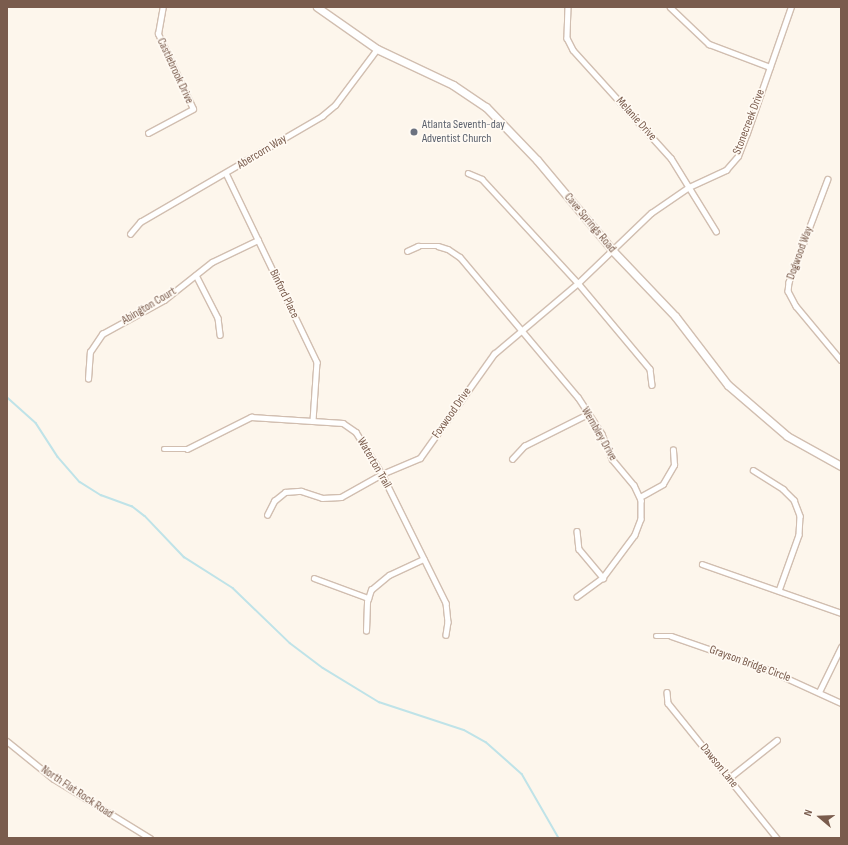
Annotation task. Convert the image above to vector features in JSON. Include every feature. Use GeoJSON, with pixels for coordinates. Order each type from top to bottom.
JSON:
{"type":"FeatureCollection","features":[{"type":"Feature","properties":{"kind":"street","name":"Castlebrook Drive"},"geometry":{"type":"LineString","coordinates":[[148,133],[193,109],[158,34],[163,7]]}},
{"type":"Feature","properties":{"kind":"street","name":"Cave Springs Road"},"geometry":{"type":"LineString","coordinates":[[317,7],[378,49],[453,85],[486,107],[537,160],[613,250],[675,316],[728,385],[787,436],[841,466]]}},
{"type":"Feature","properties":{"kind":"street","name":"Melanie Drive"},"geometry":{"type":"LineString","coordinates":[[568,7],[567,38],[573,50],[671,158],[716,231]]}},
{"type":"Feature","properties":{"kind":"street"},"geometry":{"type":"LineString","coordinates":[[670,7],[709,44],[770,66]]}},
{"type":"Feature","properties":{"kind":"street","name":"Stonecreek Drive"},"geometry":{"type":"LineString","coordinates":[[613,250],[651,213],[689,187],[726,170],[738,156],[791,7]]}},
{"type":"Feature","properties":{"kind":"street","name":"Abercorn Way"},"geometry":{"type":"LineString","coordinates":[[130,234],[140,222],[322,116],[335,105],[378,49]]}},
{"type":"Feature","properties":{"kind":"street","name":"Binford Place"},"geometry":{"type":"LineString","coordinates":[[226,173],[317,362],[313,421]]}},
{"type":"Feature","properties":{"kind":"street"},"geometry":{"type":"LineString","coordinates":[[468,173],[482,179],[578,283],[650,369],[652,385]]}},
{"type":"Feature","properties":{"kind":"street","name":"Dogwood Way"},"geometry":{"type":"LineString","coordinates":[[828,179],[789,282],[788,291],[796,306],[841,360]]}},
{"type":"Feature","properties":{"kind":"street","name":"Abington Court"},"geometry":{"type":"LineString","coordinates":[[88,379],[90,352],[102,334],[164,300],[212,262],[258,240]]}},
{"type":"Feature","properties":{"kind":"street","name":"Wembley Drive"},"geometry":{"type":"LineString","coordinates":[[407,251],[418,246],[438,246],[448,249],[460,257],[578,397],[602,434],[612,459],[634,485],[640,497],[641,519],[635,535],[603,578],[577,597]]}},
{"type":"Feature","properties":{"kind":"street","name":"Foxwood Drive"},"geometry":{"type":"LineString","coordinates":[[267,515],[274,501],[285,492],[301,491],[322,498],[341,497],[382,474],[420,458],[494,354],[522,332],[613,250]]}},
{"type":"Feature","properties":{"kind":"street"},"geometry":{"type":"LineString","coordinates":[[196,275],[218,318],[220,335]]}},
{"type":"Feature","properties":{"kind":"street"},"geometry":{"type":"LineString","coordinates":[[512,458],[524,446],[588,414]]}},
{"type":"Feature","properties":{"kind":"street","name":"Waterton Trail"},"geometry":{"type":"LineString","coordinates":[[164,450],[187,449],[251,417],[343,423],[356,432],[382,474],[446,603],[448,622],[446,635]]}},
{"type":"Feature","properties":{"kind":"street"},"geometry":{"type":"LineString","coordinates":[[640,497],[663,484],[674,465],[673,450]]}},
{"type":"Feature","properties":{"kind":"street"},"geometry":{"type":"LineString","coordinates":[[753,470],[782,489],[794,500],[800,516],[799,535],[779,591]]}},
{"type":"Feature","properties":{"kind":"street"},"geometry":{"type":"LineString","coordinates":[[577,531],[579,549],[603,578]]}},
{"type":"Feature","properties":{"kind":"street"},"geometry":{"type":"LineString","coordinates":[[366,631],[368,598],[372,590],[389,575],[424,559]]}},
{"type":"Feature","properties":{"kind":"street"},"geometry":{"type":"LineString","coordinates":[[702,564],[841,613]]}},
{"type":"Feature","properties":{"kind":"street"},"geometry":{"type":"LineString","coordinates":[[314,578],[368,598]]}},
{"type":"Feature","properties":{"kind":"street","name":"Grayson Bridge Circle"},"geometry":{"type":"LineString","coordinates":[[656,636],[678,638],[769,670],[841,703]]}},
{"type":"Feature","properties":{"kind":"street"},"geometry":{"type":"LineString","coordinates":[[819,692],[841,647]]}},
{"type":"Feature","properties":{"kind":"street","name":"Dawson Lane"},"geometry":{"type":"LineString","coordinates":[[667,692],[668,703],[777,838]]}},
{"type":"Feature","properties":{"kind":"street","name":"North Flat Rock Road"},"geometry":{"type":"LineString","coordinates":[[7,740],[54,779],[150,838]]}},
{"type":"Feature","properties":{"kind":"street"},"geometry":{"type":"LineString","coordinates":[[729,778],[777,740]]}},
{"type":"Feature","properties":{"kind":"waterway"},"geometry":{"type":"LineString","coordinates":[[7,397],[36,423],[58,457],[80,482],[101,495],[132,506],[145,516],[184,557],[233,588],[290,643],[323,668],[379,702],[464,730],[486,742],[522,774],[559,838]]}},
{"type":"Feature","properties":{"kind":"place","name":"Atlanta Seventh-day Adventist Church"},"geometry":{"type":"Point","coordinates":[414,132]}}]}
